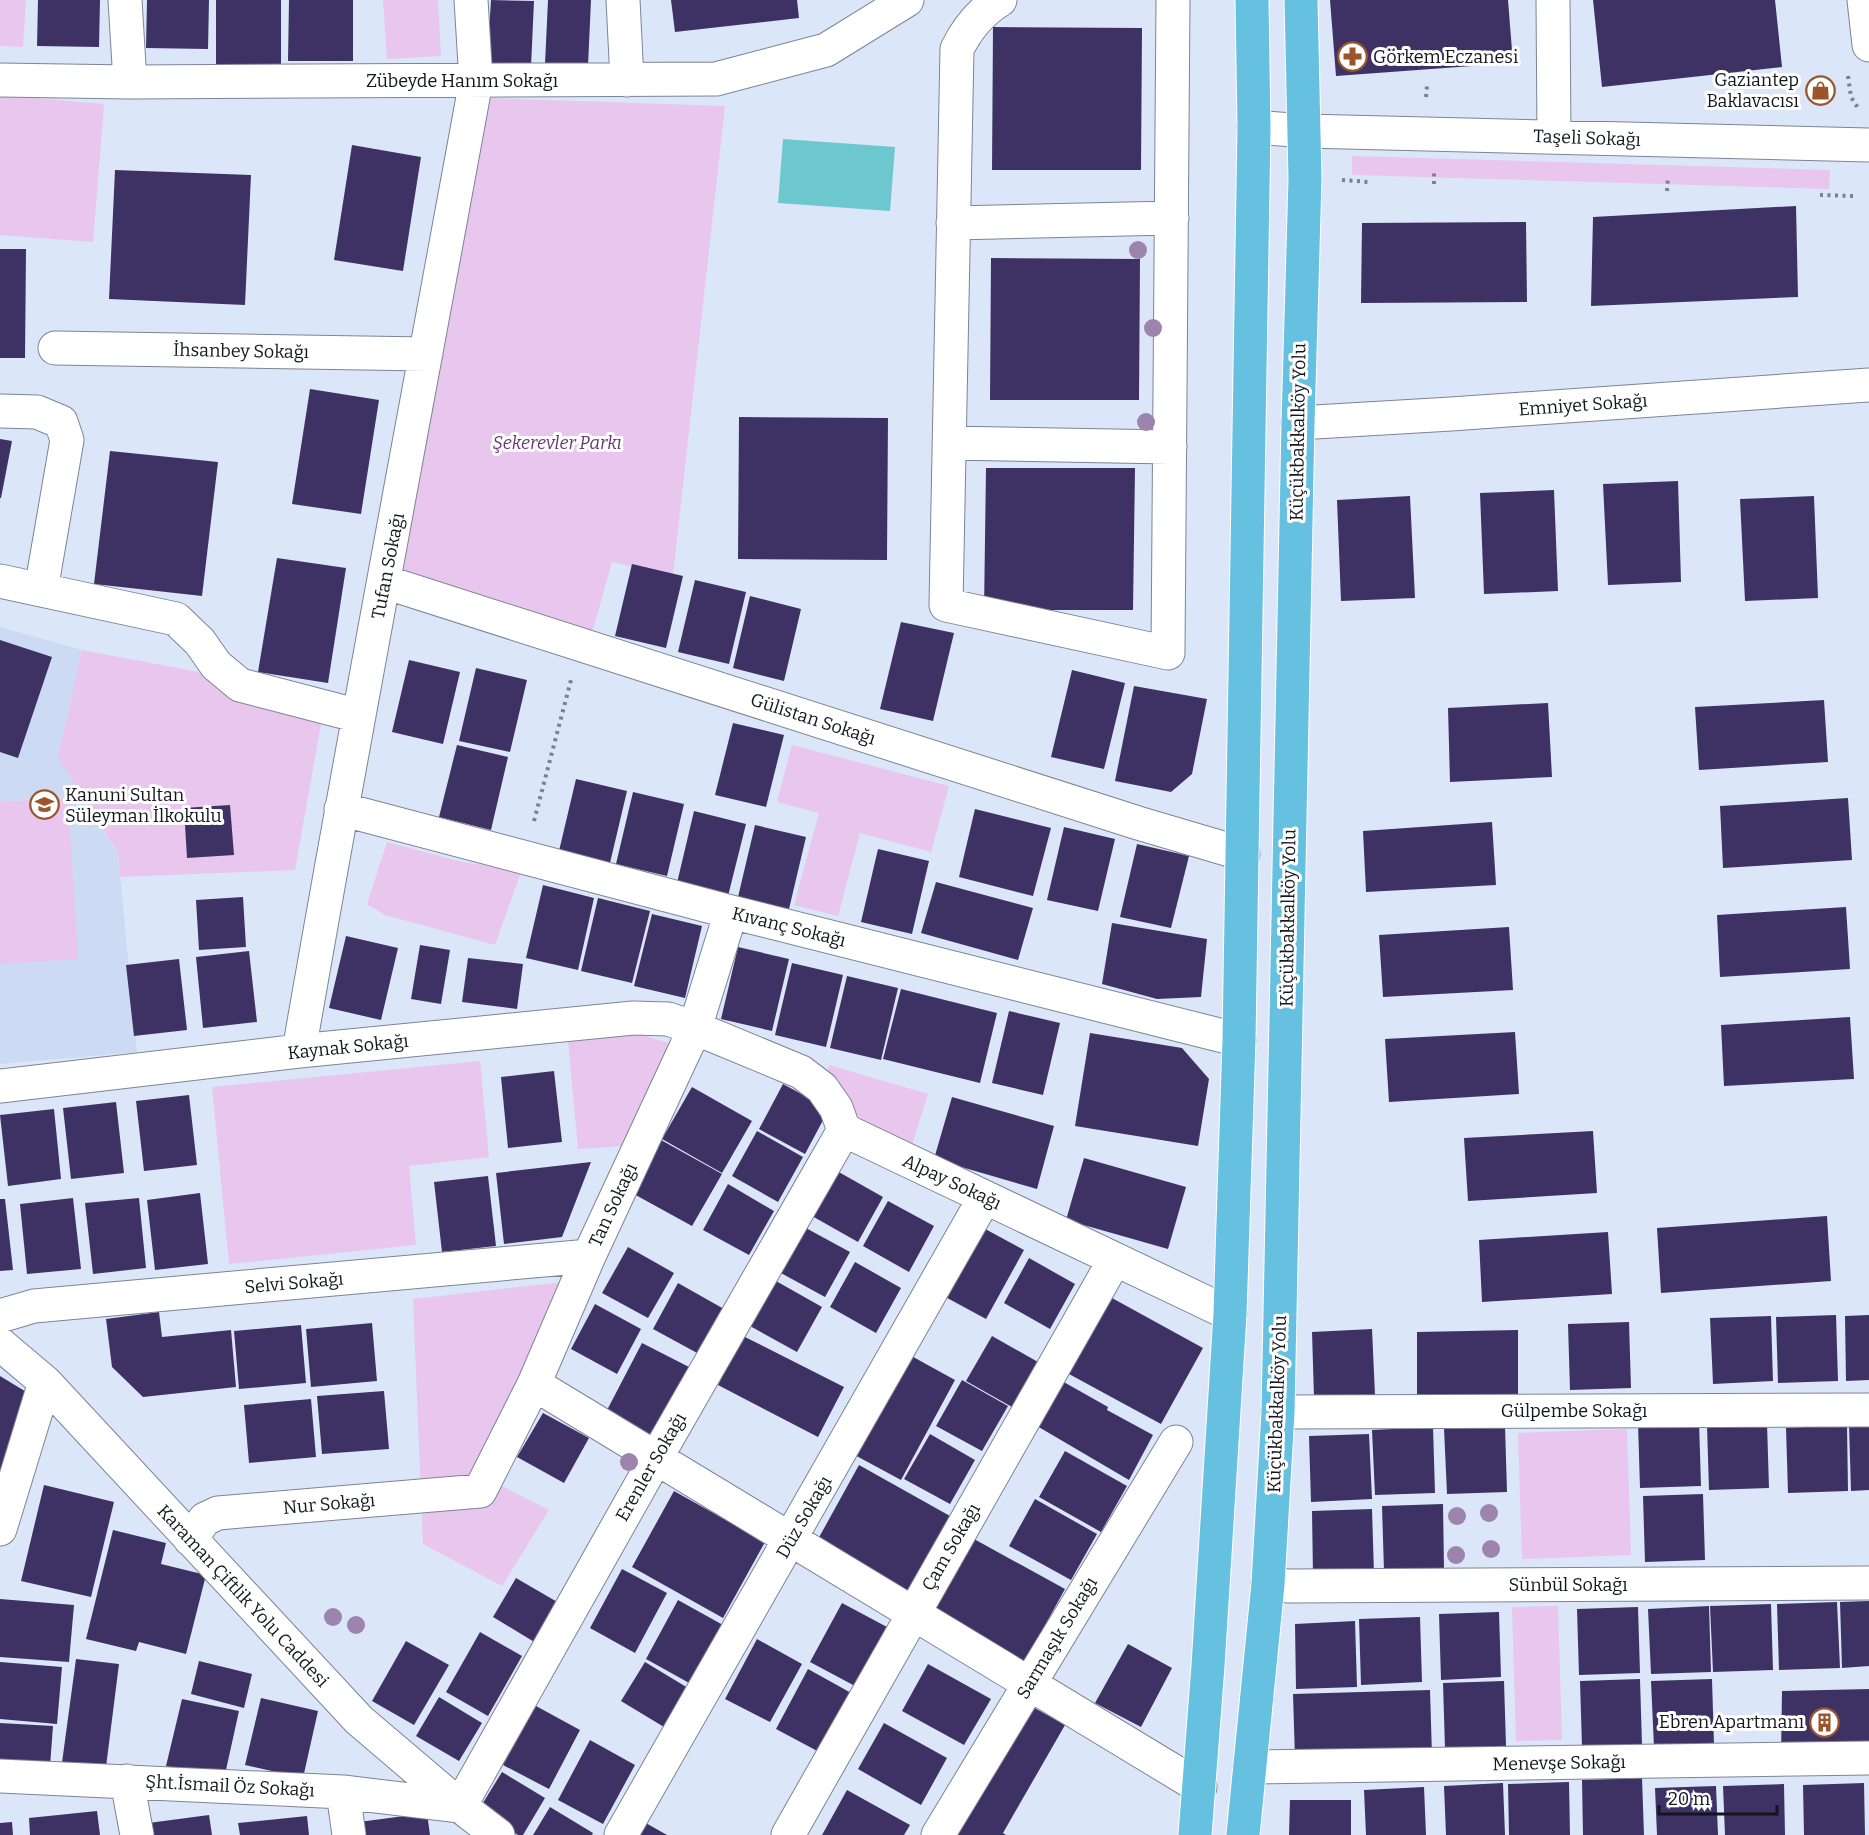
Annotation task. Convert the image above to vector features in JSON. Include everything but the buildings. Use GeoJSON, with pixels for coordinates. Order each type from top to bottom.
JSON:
{"type":"FeatureCollection","features":[{"type":"Feature","properties":{"kind":"main road"},"geometry":{"type":"LineString","coordinates":[[1195,1835],[1230,1314],[1239,1040],[1254,127],[1252,0]]}},
{"type":"Feature","properties":{"kind":"main road","name":"Küçükbakkalköy Yolu"},"geometry":{"type":"LineString","coordinates":[[1242,1835],[1268,1584],[1278,1412],[1305,179],[1301,0]]}},
{"type":"Feature","properties":{"kind":"street"},"geometry":{"type":"LineString","coordinates":[[125,0],[130,82]]}},
{"type":"Feature","properties":{"kind":"street","name":"Tufan Sokağı"},"geometry":{"type":"LineString","coordinates":[[299,1051],[341,809],[385,582],[476,81],[471,0]]}},
{"type":"Feature","properties":{"kind":"street"},"geometry":{"type":"LineString","coordinates":[[623,0],[627,80]]}},
{"type":"Feature","properties":{"kind":"street","name":"Zübeyde Hanım Sokağı"},"geometry":{"type":"LineString","coordinates":[[0,80],[130,82],[716,79],[826,50],[907,0]]}},
{"type":"Feature","properties":{"kind":"street"},"geometry":{"type":"LineString","coordinates":[[1000,0],[987,8],[966,31],[957,49],[946,605],[1168,653],[1173,0]]}},
{"type":"Feature","properties":{"kind":"street"},"geometry":{"type":"LineString","coordinates":[[1553,0],[1554,137]]}},
{"type":"Feature","properties":{"kind":"street"},"geometry":{"type":"LineString","coordinates":[[1864,0],[1869,45]]}},
{"type":"Feature","properties":{"kind":"street","name":"Taşeli Sokağı"},"geometry":{"type":"LineString","coordinates":[[1254,127],[1869,145]]}},
{"type":"Feature","properties":{"kind":"street"},"geometry":{"type":"LineString","coordinates":[[953,223],[1172,218]]}},
{"type":"Feature","properties":{"kind":"street","name":"İhsanbey Sokağı"},"geometry":{"type":"LineString","coordinates":[[55,348],[426,354]]}},
{"type":"Feature","properties":{"kind":"street","name":"Emniyet Sokağı"},"geometry":{"type":"LineString","coordinates":[[1298,423],[1869,385]]}},
{"type":"Feature","properties":{"kind":"street"},"geometry":{"type":"LineString","coordinates":[[0,411],[37,412],[61,422],[68,440],[41,590]]}},
{"type":"Feature","properties":{"kind":"street"},"geometry":{"type":"LineString","coordinates":[[949,443],[1170,447]]}},
{"type":"Feature","properties":{"kind":"street"},"geometry":{"type":"LineString","coordinates":[[0,581],[176,620],[200,642],[216,665],[240,685],[359,716]]}},
{"type":"Feature","properties":{"kind":"street","name":"Gülistan Sokağı"},"geometry":{"type":"LineString","coordinates":[[385,582],[1243,854]]}},
{"type":"Feature","properties":{"kind":"street","name":"Kıvanç Sokağı"},"geometry":{"type":"LineString","coordinates":[[341,809],[730,912],[1239,1040]]}},
{"type":"Feature","properties":{"kind":"street","name":"Tan Sokağı"},"geometry":{"type":"LineString","coordinates":[[480,1491],[534,1384],[589,1256],[695,1028],[730,912]]}},
{"type":"Feature","properties":{"kind":"street","name":"Kaynak Sokağı"},"geometry":{"type":"LineString","coordinates":[[0,1086],[299,1051],[633,1018],[668,1019],[695,1028]]}},
{"type":"Feature","properties":{"kind":"street"},"geometry":{"type":"LineString","coordinates":[[695,1028],[801,1072],[822,1088],[836,1108],[844,1130]]}},
{"type":"Feature","properties":{"kind":"street","name":"Alpay Sokağı"},"geometry":{"type":"LineString","coordinates":[[844,1130],[1230,1314]]}},
{"type":"Feature","properties":{"kind":"street","name":"Erenler Sokağı"},"geometry":{"type":"LineString","coordinates":[[460,1806],[844,1130]]}},
{"type":"Feature","properties":{"kind":"street","name":"Düz Sokağı"},"geometry":{"type":"LineString","coordinates":[[621,1835],[985,1197]]}},
{"type":"Feature","properties":{"kind":"street","name":"Selvi Sokağı"},"geometry":{"type":"LineString","coordinates":[[0,1316],[34,1306],[589,1256]]}},
{"type":"Feature","properties":{"kind":"street","name":"Çam Sokağı"},"geometry":{"type":"LineString","coordinates":[[788,1835],[1115,1259]]}},
{"type":"Feature","properties":{"kind":"street","name":"Karaman Çiftlik Yolu Caddesi"},"geometry":{"type":"LineString","coordinates":[[0,1344],[45,1382],[359,1720],[460,1806],[498,1835]]}},
{"type":"Feature","properties":{"kind":"street"},"geometry":{"type":"LineString","coordinates":[[0,1529],[45,1382]]}},
{"type":"Feature","properties":{"kind":"street"},"geometry":{"type":"LineString","coordinates":[[534,1384],[1200,1787]]}},
{"type":"Feature","properties":{"kind":"street","name":"Gülpembe Sokağı"},"geometry":{"type":"LineString","coordinates":[[1278,1412],[1869,1410]]}},
{"type":"Feature","properties":{"kind":"street","name":"Sarmaşık Sokağı"},"geometry":{"type":"LineString","coordinates":[[938,1835],[1176,1442]]}},
{"type":"Feature","properties":{"kind":"street","name":"Nur Sokağı"},"geometry":{"type":"LineString","coordinates":[[190,1539],[205,1519],[218,1513],[480,1491]]}},
{"type":"Feature","properties":{"kind":"street","name":"Sünbül Sokağı"},"geometry":{"type":"LineString","coordinates":[[1268,1584],[1289,1586],[1869,1583]]}},
{"type":"Feature","properties":{"kind":"street","name":"Menevşe Sokağı"},"geometry":{"type":"LineString","coordinates":[[1250,1767],[1869,1758]]}},
{"type":"Feature","properties":{"kind":"street","name":"Şht.İsmail Öz Sokağı"},"geometry":{"type":"LineString","coordinates":[[0,1776],[342,1792],[460,1806]]}},
{"type":"Feature","properties":{"kind":"street"},"geometry":{"type":"LineString","coordinates":[[127,1781],[136,1835]]}},
{"type":"Feature","properties":{"kind":"street"},"geometry":{"type":"LineString","coordinates":[[342,1792],[349,1835]]}},
{"type":"Feature","properties":{"kind":"path"},"geometry":{"type":"LineString","coordinates":[[1337,180],[1369,182]]}},
{"type":"Feature","properties":{"kind":"path"},"geometry":{"type":"LineString","coordinates":[[1820,195],[1853,196]]}},
{"type":"Feature","properties":{"kind":"path"},"geometry":{"type":"LineString","coordinates":[[525,857],[580,645]]}},
{"type":"Feature","properties":{"kind":"shaded area"},"geometry":{"type":"Polygon","coordinates":[[[783,139],[895,147],[890,211],[778,203],[783,139]]]}},
{"type":"Feature","properties":{"kind":"shaded area","name":"Kanuni Sultan Süleyman İlkokulu"},"geometry":{"type":"Polygon","coordinates":[[[0,627],[82,650],[58,757],[118,854],[137,1052],[0,1064],[0,627]]]}},
{"type":"Feature","properties":{"kind":"green space"},"geometry":{"type":"Polygon","coordinates":[[[0,0],[26,0],[23,47],[0,46],[0,0]]]}},
{"type":"Feature","properties":{"kind":"green space"},"geometry":{"type":"Polygon","coordinates":[[[383,0],[438,0],[441,56],[387,59],[383,0]]]}},
{"type":"Feature","properties":{"kind":"green space"},"geometry":{"type":"Polygon","coordinates":[[[0,95],[104,104],[93,242],[0,235],[0,95]]]}},
{"type":"Feature","properties":{"kind":"green space","name":"Şekerevler Parkı"},"geometry":{"type":"Polygon","coordinates":[[[488,98],[725,106],[673,575],[612,562],[592,633],[401,575],[488,98]]]}},
{"type":"Feature","properties":{"kind":"green space"},"geometry":{"type":"Polygon","coordinates":[[[1352,156],[1830,170],[1829,189],[1352,175],[1352,156]]]}},
{"type":"Feature","properties":{"kind":"green space"},"geometry":{"type":"Polygon","coordinates":[[[82,650],[326,696],[295,870],[120,877],[118,853],[58,757],[82,650]]]}},
{"type":"Feature","properties":{"kind":"green space"},"geometry":{"type":"Polygon","coordinates":[[[792,745],[949,786],[931,852],[860,833],[838,916],[794,905],[819,813],[777,802],[792,745]]]}},
{"type":"Feature","properties":{"kind":"green space"},"geometry":{"type":"Polygon","coordinates":[[[68,798],[78,959],[0,964],[0,802],[68,798]]]}},
{"type":"Feature","properties":{"kind":"green space"},"geometry":{"type":"Polygon","coordinates":[[[387,842],[458,861],[521,872],[495,945],[385,915],[367,904],[387,842]]]}},
{"type":"Feature","properties":{"kind":"green space"},"geometry":{"type":"Polygon","coordinates":[[[612,1034],[644,1035],[674,1045],[625,1146],[578,1149],[568,1041],[612,1034]]]}},
{"type":"Feature","properties":{"kind":"green space"},"geometry":{"type":"Polygon","coordinates":[[[480,1061],[489,1157],[409,1166],[416,1245],[229,1264],[212,1087],[480,1061]]]}},
{"type":"Feature","properties":{"kind":"green space"},"geometry":{"type":"Polygon","coordinates":[[[829,1065],[928,1094],[911,1148],[863,1126],[827,1074],[829,1065]]]}},
{"type":"Feature","properties":{"kind":"green space"},"geometry":{"type":"Polygon","coordinates":[[[564,1282],[476,1473],[549,1510],[502,1586],[423,1544],[413,1299],[564,1282]]]}},
{"type":"Feature","properties":{"kind":"green space"},"geometry":{"type":"Polygon","coordinates":[[[1627,1429],[1631,1555],[1522,1559],[1518,1433],[1627,1429]]]}},
{"type":"Feature","properties":{"kind":"green space"},"geometry":{"type":"Polygon","coordinates":[[[1558,1606],[1562,1740],[1516,1741],[1512,1607],[1558,1606]]]}},
{"type":"Feature","properties":{"kind":"place","name":"Görkem Eczanesi"},"geometry":{"type":"Point","coordinates":[1352,57]}},
{"type":"Feature","properties":{"kind":"place","name":"Gaziantep Baklavacısı"},"geometry":{"type":"Point","coordinates":[1820,90]}},
{"type":"Feature","properties":{"kind":"place","name":"Kanuni Sultan Süleyman İlkokulu"},"geometry":{"type":"Point","coordinates":[44,805]}},
{"type":"Feature","properties":{"kind":"place","name":"Ebren Apartmanı"},"geometry":{"type":"Point","coordinates":[1825,1722]}}]}
